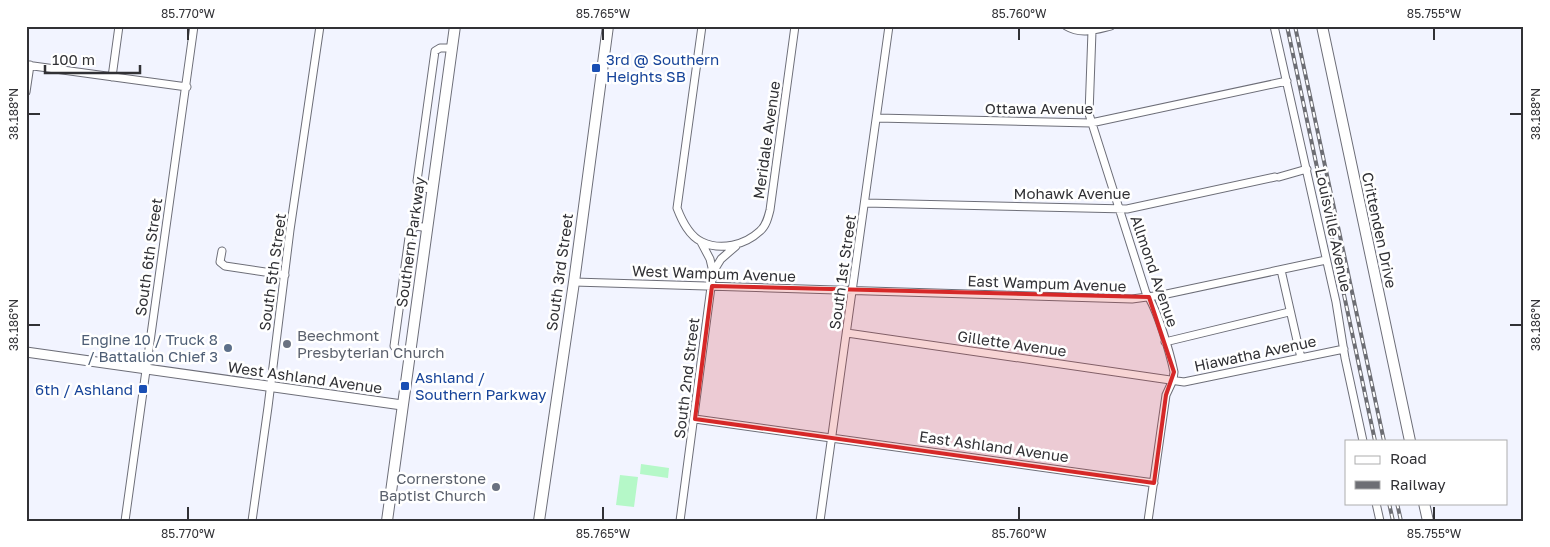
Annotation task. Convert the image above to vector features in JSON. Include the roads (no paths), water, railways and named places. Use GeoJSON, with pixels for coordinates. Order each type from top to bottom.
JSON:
{"type":"FeatureCollection","features":[{"type":"Feature","properties":{"kind":"main road","name":"Southern Parkway"},"geometry":{"type":"LineString","coordinates":[[387,521],[455,26]]}},
{"type":"Feature","properties":{"kind":"main road","name":"South 3rd Street"},"geometry":{"type":"LineString","coordinates":[[539,521],[574,282],[608,26]]}},
{"type":"Feature","properties":{"kind":"main road","name":"Crittenden Drive"},"geometry":{"type":"LineString","coordinates":[[1322,26],[1410,440]]}},
{"type":"Feature","properties":{"kind":"main road"},"geometry":{"type":"LineString","coordinates":[[1424,504],[1428,521]]}},
{"type":"Feature","properties":{"kind":"street"},"geometry":{"type":"LineString","coordinates":[[112,77],[119,26]]}},
{"type":"Feature","properties":{"kind":"street","name":"South 6th Street"},"geometry":{"type":"LineString","coordinates":[[125,521],[194,26]]}},
{"type":"Feature","properties":{"kind":"street","name":"South 5th Street"},"geometry":{"type":"LineString","coordinates":[[252,521],[320,26]]}},
{"type":"Feature","properties":{"kind":"street"},"geometry":{"type":"LineString","coordinates":[[702,26],[677,208],[685,226],[701,242],[714,272]]}},
{"type":"Feature","properties":{"kind":"street","name":"Meridale Avenue"},"geometry":{"type":"LineString","coordinates":[[714,272],[725,255],[739,244],[760,232],[767,221],[795,26]]}},
{"type":"Feature","properties":{"kind":"street","name":"South 1st Street"},"geometry":{"type":"LineString","coordinates":[[820,521],[890,26]]}},
{"type":"Feature","properties":{"kind":"street"},"geometry":{"type":"LineString","coordinates":[[1066,26],[1076,31],[1092,31],[1111,26]]}},
{"type":"Feature","properties":{"kind":"street","name":"Louisville Avenue"},"geometry":{"type":"LineString","coordinates":[[1274,26],[1307,170],[1363,440]]}},
{"type":"Feature","properties":{"kind":"street","name":"Allmond Avenue"},"geometry":{"type":"LineString","coordinates":[[1092,31],[1089,114],[1146,293],[1174,368],[1173,380],[1167,390],[1148,521]]}},
{"type":"Feature","properties":{"kind":"street"},"geometry":{"type":"LineString","coordinates":[[432,190],[423,188],[417,181],[420,156],[435,51],[440,48],[452,48]]}},
{"type":"Feature","properties":{"kind":"street"},"geometry":{"type":"LineString","coordinates":[[26,92],[28,65],[186,87]]}},
{"type":"Feature","properties":{"kind":"street","name":"Ottawa Avenue"},"geometry":{"type":"LineString","coordinates":[[877,118],[1092,123],[1287,81]]}},
{"type":"Feature","properties":{"kind":"street","name":"Mohawk Avenue"},"geometry":{"type":"LineString","coordinates":[[865,202],[1119,209],[1307,170]]}},
{"type":"Feature","properties":{"kind":"street"},"geometry":{"type":"LineString","coordinates":[[410,352],[398,351],[394,346],[410,230],[417,226],[427,228]]}},
{"type":"Feature","properties":{"kind":"street","name":"Meridale Avenue"},"geometry":{"type":"LineString","coordinates":[[701,242],[718,246],[739,244]]}},
{"type":"Feature","properties":{"kind":"street"},"geometry":{"type":"LineString","coordinates":[[222,251],[220,262],[225,266],[285,276]]}},
{"type":"Feature","properties":{"kind":"street","name":"East Wampum Avenue"},"geometry":{"type":"LineString","coordinates":[[853,291],[1132,299],[1326,260]]}},
{"type":"Feature","properties":{"kind":"street"},"geometry":{"type":"LineString","coordinates":[[1281,270],[1301,358]]}},
{"type":"Feature","properties":{"kind":"street","name":"South 2nd Street"},"geometry":{"type":"LineString","coordinates":[[680,521],[714,272]]}},
{"type":"Feature","properties":{"kind":"street","name":"West Wampum Avenue"},"geometry":{"type":"LineString","coordinates":[[574,282],[853,291]]}},
{"type":"Feature","properties":{"kind":"street"},"geometry":{"type":"LineString","coordinates":[[1165,342],[1290,312]]}},
{"type":"Feature","properties":{"kind":"street","name":"Gillette Avenue"},"geometry":{"type":"LineString","coordinates":[[847,333],[1173,380]]}},
{"type":"Feature","properties":{"kind":"street","name":"Hiawatha Avenue"},"geometry":{"type":"LineString","coordinates":[[1173,380],[1194,381],[1344,349]]}},
{"type":"Feature","properties":{"kind":"street","name":"West Ashland Avenue"},"geometry":{"type":"LineString","coordinates":[[26,352],[402,405]]}},
{"type":"Feature","properties":{"kind":"street"},"geometry":{"type":"LineString","coordinates":[[695,419],[831,437]]}},
{"type":"Feature","properties":{"kind":"street","name":"East Ashland Avenue"},"geometry":{"type":"LineString","coordinates":[[831,437],[1154,483]]}},
{"type":"Feature","properties":{"kind":"street"},"geometry":{"type":"LineString","coordinates":[[1376,504],[1380,521]]}},
{"type":"Feature","properties":{"kind":"railway"},"geometry":{"type":"LineString","coordinates":[[1287,26],[1375,440]]}},
{"type":"Feature","properties":{"kind":"railway"},"geometry":{"type":"LineString","coordinates":[[1295,26],[1384,440]]}},
{"type":"Feature","properties":{"kind":"railway"},"geometry":{"type":"LineString","coordinates":[[1389,504],[1393,521]]}},
{"type":"Feature","properties":{"kind":"railway"},"geometry":{"type":"LineString","coordinates":[[1397,504],[1401,521]]}},
{"type":"Feature","properties":{"kind":"place","name":"3rd @ Southern Heights SB"},"geometry":{"type":"Point","coordinates":[596,68]}},
{"type":"Feature","properties":{"kind":"place","name":"Beechmont Presbyterian Church"},"geometry":{"type":"Point","coordinates":[287,344]}},
{"type":"Feature","properties":{"kind":"place","name":"Engine 10 / Truck 8 / Battalion Chief 3"},"geometry":{"type":"Point","coordinates":[228,348]}},
{"type":"Feature","properties":{"kind":"place","name":"Ashland / Southern Parkway"},"geometry":{"type":"Point","coordinates":[405,386]}},
{"type":"Feature","properties":{"kind":"place","name":"6th / Ashland"},"geometry":{"type":"Point","coordinates":[143,389]}},
{"type":"Feature","properties":{"kind":"place","name":"Cornerstone Baptist Church"},"geometry":{"type":"Point","coordinates":[496,487]}}]}
